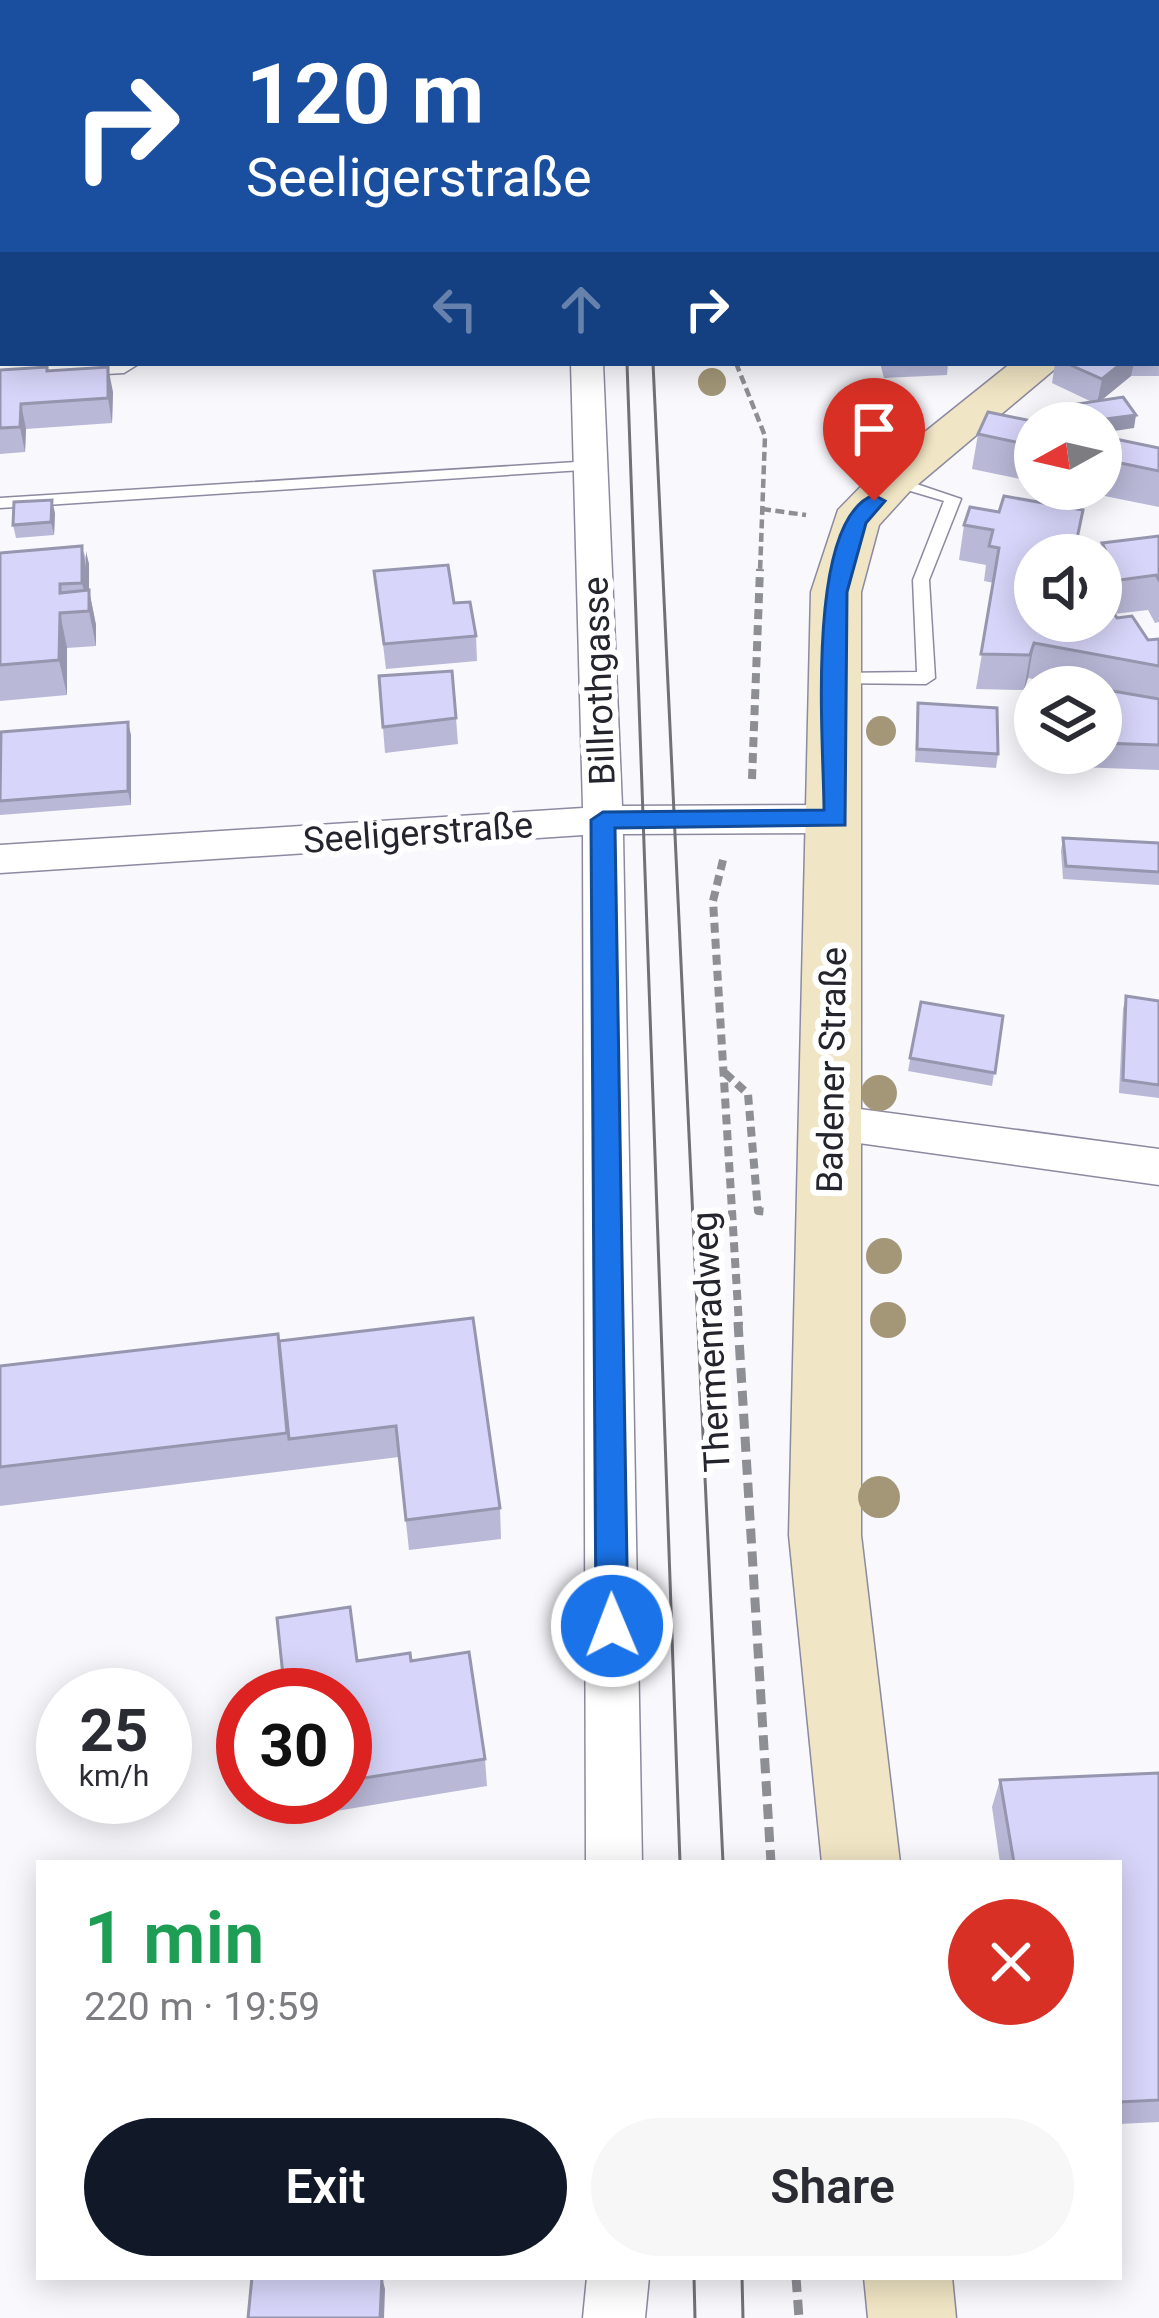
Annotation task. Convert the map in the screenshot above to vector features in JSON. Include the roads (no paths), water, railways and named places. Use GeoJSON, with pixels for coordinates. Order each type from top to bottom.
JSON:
{"type":"FeatureCollection","features":[{"type":"Feature","properties":{"kind":"street"},"geometry":{"type":"LineString","coordinates":[[0,370],[71,366]]}},
{"type":"Feature","properties":{"kind":"street","name":"Billrothgasse"},"geometry":{"type":"LineString","coordinates":[[587,366],[603,820],[614,1860]]}},
{"type":"Feature","properties":{"kind":"street","name":"Badener Straße"},"geometry":{"type":"LineString","coordinates":[[861,1860],[825,1535],[836,592],[855,521],[893,481],[1036,366]]}},
{"type":"Feature","properties":{"kind":"street","name":"Seeligerstraße"},"geometry":{"type":"LineString","coordinates":[[0,859],[603,820],[836,819]]}},
{"type":"Feature","properties":{"kind":"street"},"geometry":{"type":"LineString","coordinates":[[830,1122],[1159,1167]]}},
{"type":"Feature","properties":{"kind":"street"},"geometry":{"type":"LineString","coordinates":[[614,2318],[618,2280]]}},
{"type":"Feature","properties":{"kind":"street"},"geometry":{"type":"LineString","coordinates":[[908,2280],[912,2318]]}},
{"type":"Feature","properties":{"kind":"lane"},"geometry":{"type":"LineString","coordinates":[[0,503],[592,466]]}},
{"type":"Feature","properties":{"kind":"lane"},"geometry":{"type":"LineString","coordinates":[[836,679],[926,678],[921,580],[952,499],[893,481]]}},
{"type":"Feature","properties":{"kind":"tram line"},"geometry":{"type":"LineString","coordinates":[[627,366],[680,1860]]}},
{"type":"Feature","properties":{"kind":"tram line"},"geometry":{"type":"LineString","coordinates":[[653,366],[723,1860]]}},
{"type":"Feature","properties":{"kind":"tram line"},"geometry":{"type":"LineString","coordinates":[[694,2280],[695,2318]]}},
{"type":"Feature","properties":{"kind":"tram line"},"geometry":{"type":"LineString","coordinates":[[742,2280],[743,2318]]}}]}
